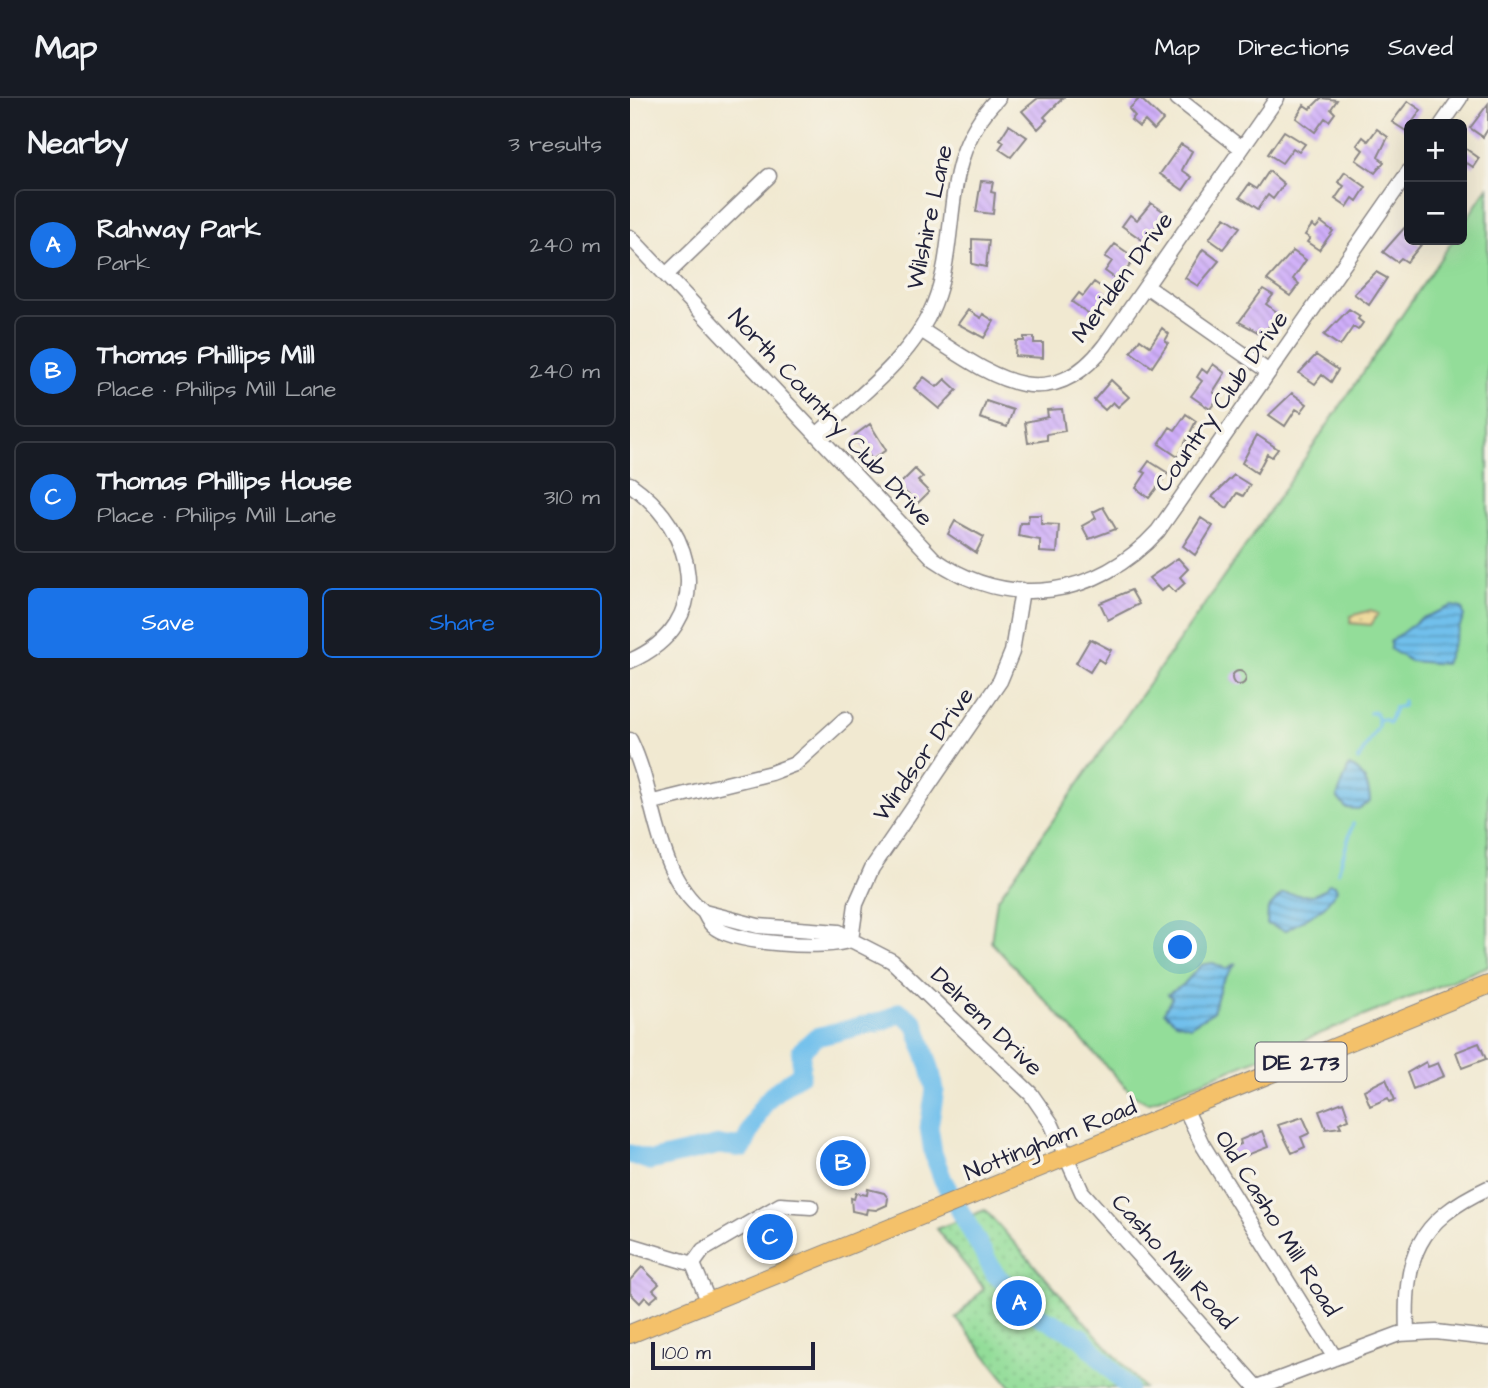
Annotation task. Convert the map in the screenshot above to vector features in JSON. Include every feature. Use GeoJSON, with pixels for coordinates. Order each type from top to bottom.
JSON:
{"type":"FeatureCollection","features":[{"type":"Feature","properties":{"kind":"main road","name":"Nottingham Road"},"geometry":{"type":"LineString","coordinates":[[630,1334],[943,1210],[1488,985]]}},
{"type":"Feature","properties":{"kind":"street","name":"Wilshire Lane"},"geometry":{"type":"LineString","coordinates":[[817,435],[892,365],[921,330],[938,293],[958,165],[973,130],[998,98]]}},
{"type":"Feature","properties":{"kind":"street"},"geometry":{"type":"LineString","coordinates":[[1177,98],[1241,148]]}},
{"type":"Feature","properties":{"kind":"street","name":"Meriden Drive"},"geometry":{"type":"LineString","coordinates":[[921,330],[1000,380],[1022,385],[1049,384],[1075,374],[1096,356],[1277,98]]}},
{"type":"Feature","properties":{"kind":"street"},"geometry":{"type":"LineString","coordinates":[[1445,119],[1460,98]]}},
{"type":"Feature","properties":{"kind":"street"},"geometry":{"type":"LineString","coordinates":[[666,275],[769,176]]}},
{"type":"Feature","properties":{"kind":"street","name":"Country Club Drive"},"geometry":{"type":"LineString","coordinates":[[1022,590],[1055,591],[1079,585],[1135,554],[1169,516],[1404,178]]}},
{"type":"Feature","properties":{"kind":"street","name":"North Country Club Drive"},"geometry":{"type":"LineString","coordinates":[[630,237],[934,559],[976,582],[1022,590]]}},
{"type":"Feature","properties":{"kind":"street"},"geometry":{"type":"LineString","coordinates":[[1146,286],[1269,372]]}},
{"type":"Feature","properties":{"kind":"street"},"geometry":{"type":"LineString","coordinates":[[630,484],[654,503],[675,532],[686,558],[689,586],[681,615],[670,632],[655,647],[630,661]]}},
{"type":"Feature","properties":{"kind":"street","name":"Windsor Drive"},"geometry":{"type":"LineString","coordinates":[[851,940],[856,904],[872,868],[1004,674],[1016,636],[1022,590]]}},
{"type":"Feature","properties":{"kind":"street"},"geometry":{"type":"LineString","coordinates":[[653,802],[771,773],[795,764],[845,719]]}},
{"type":"Feature","properties":{"kind":"street"},"geometry":{"type":"LineString","coordinates":[[630,740],[646,776],[670,868],[686,895],[704,912],[713,926],[749,939],[837,945],[851,940]]}},
{"type":"Feature","properties":{"kind":"street","name":"Delrem Drive"},"geometry":{"type":"LineString","coordinates":[[851,940],[891,961],[1031,1094],[1051,1123],[1067,1159]]}},
{"type":"Feature","properties":{"kind":"street","name":"Old Casho Mill Road"},"geometry":{"type":"LineString","coordinates":[[1186,1110],[1202,1144],[1335,1357]]}},
{"type":"Feature","properties":{"kind":"street","name":"Casho Mill Road"},"geometry":{"type":"LineString","coordinates":[[1067,1159],[1074,1179],[1087,1199],[1256,1388]]}},
{"type":"Feature","properties":{"kind":"street"},"geometry":{"type":"LineString","coordinates":[[1407,1333],[1407,1289],[1419,1245],[1446,1210],[1488,1188]]}},
{"type":"Feature","properties":{"kind":"street"},"geometry":{"type":"LineString","coordinates":[[692,1264],[703,1250],[780,1205],[811,1207]]}},
{"type":"Feature","properties":{"kind":"street"},"geometry":{"type":"LineString","coordinates":[[630,1245],[692,1264],[709,1303]]}},
{"type":"Feature","properties":{"kind":"street"},"geometry":{"type":"LineString","coordinates":[[1256,1388],[1407,1333],[1436,1332],[1488,1338]]}},
{"type":"Feature","properties":{"kind":"green space"},"geometry":{"type":"Polygon","coordinates":[[[1488,187],[1488,966],[1148,1103],[1133,1095],[991,942],[997,900],[1242,551],[1450,245],[1467,245],[1467,218],[1488,187]]]}},
{"type":"Feature","properties":{"kind":"green space"},"geometry":{"type":"Polygon","coordinates":[[[985,1210],[1144,1388],[1012,1388],[956,1318],[984,1288],[936,1229],[985,1210]]]}},
{"type":"Feature","properties":{"kind":"sand"},"geometry":{"type":"Polygon","coordinates":[[[1371,610],[1378,614],[1371,625],[1350,623],[1351,616],[1371,610]]]}},
{"type":"Feature","properties":{"kind":"water"},"geometry":{"type":"Polygon","coordinates":[[[1452,606],[1462,608],[1464,616],[1445,664],[1410,661],[1390,649],[1390,642],[1420,619],[1452,606]]]}},
{"type":"Feature","properties":{"kind":"water"},"geometry":{"type":"Polygon","coordinates":[[[1349,766],[1362,775],[1369,791],[1370,802],[1358,809],[1346,808],[1337,797],[1349,766]]]}},
{"type":"Feature","properties":{"kind":"water"},"geometry":{"type":"Polygon","coordinates":[[[1329,884],[1335,885],[1337,890],[1324,907],[1285,931],[1267,924],[1268,909],[1282,894],[1313,895],[1324,890],[1329,884]]]}},
{"type":"Feature","properties":{"kind":"water"},"geometry":{"type":"Polygon","coordinates":[[[1213,963],[1226,969],[1236,963],[1221,984],[1213,1012],[1190,1026],[1176,1022],[1164,1012],[1172,998],[1168,994],[1183,985],[1201,965],[1213,963]]]}},
{"type":"Feature","properties":{"kind":"building"},"geometry":{"type":"Polygon","coordinates":[[[1038,98],[1063,98],[1044,117],[1047,120],[1038,129],[1022,111],[1038,98]]]}},
{"type":"Feature","properties":{"kind":"building"},"geometry":{"type":"Polygon","coordinates":[[[1140,98],[1163,120],[1154,130],[1145,121],[1139,127],[1131,120],[1135,116],[1129,109],[1140,98]]]}},
{"type":"Feature","properties":{"kind":"building"},"geometry":{"type":"Polygon","coordinates":[[[1321,98],[1337,100],[1331,109],[1335,113],[1329,121],[1325,118],[1315,132],[1296,118],[1304,105],[1310,109],[1321,98]]]}},
{"type":"Feature","properties":{"kind":"building"},"geometry":{"type":"Polygon","coordinates":[[[1408,101],[1421,110],[1415,119],[1404,119],[1404,130],[1392,122],[1408,101]]]}},
{"type":"Feature","properties":{"kind":"building"},"geometry":{"type":"Polygon","coordinates":[[[1488,104],[1488,129],[1483,137],[1470,128],[1488,104]]]}},
{"type":"Feature","properties":{"kind":"building"},"geometry":{"type":"Polygon","coordinates":[[[1009,125],[1027,137],[1011,157],[999,149],[1004,142],[1000,139],[1009,125]]]}},
{"type":"Feature","properties":{"kind":"building"},"geometry":{"type":"Polygon","coordinates":[[[1377,129],[1388,137],[1378,157],[1384,162],[1375,173],[1356,160],[1363,150],[1357,145],[1363,137],[1368,141],[1377,129]]]}},
{"type":"Feature","properties":{"kind":"building"},"geometry":{"type":"Polygon","coordinates":[[[1284,131],[1305,144],[1299,152],[1293,148],[1282,163],[1268,154],[1284,131]]]}},
{"type":"Feature","properties":{"kind":"building"},"geometry":{"type":"Polygon","coordinates":[[[1181,144],[1192,151],[1182,170],[1192,177],[1183,190],[1160,174],[1181,144]]]}},
{"type":"Feature","properties":{"kind":"building"},"geometry":{"type":"Polygon","coordinates":[[[1467,150],[1479,158],[1473,167],[1467,163],[1467,150]]]}},
{"type":"Feature","properties":{"kind":"building"},"geometry":{"type":"Polygon","coordinates":[[[1269,171],[1284,184],[1273,199],[1268,195],[1258,209],[1240,197],[1249,184],[1257,189],[1269,171]]]}},
{"type":"Feature","properties":{"kind":"building"},"geometry":{"type":"Polygon","coordinates":[[[1345,172],[1366,187],[1357,201],[1353,198],[1347,207],[1335,199],[1344,186],[1338,182],[1345,172]]]}},
{"type":"Feature","properties":{"kind":"building"},"geometry":{"type":"Polygon","coordinates":[[[981,181],[993,182],[993,214],[976,212],[981,181]]]}},
{"type":"Feature","properties":{"kind":"building"},"geometry":{"type":"Polygon","coordinates":[[[1151,203],[1166,213],[1145,242],[1122,226],[1130,215],[1137,220],[1151,203]]]}},
{"type":"Feature","properties":{"kind":"building"},"geometry":{"type":"Polygon","coordinates":[[[1225,217],[1240,227],[1223,249],[1209,239],[1225,217]]]}},
{"type":"Feature","properties":{"kind":"building"},"geometry":{"type":"Polygon","coordinates":[[[1321,222],[1333,231],[1319,250],[1307,242],[1310,238],[1305,235],[1312,225],[1316,228],[1321,222]]]}},
{"type":"Feature","properties":{"kind":"building"},"geometry":{"type":"Polygon","coordinates":[[[1404,228],[1404,245],[1421,245],[1407,262],[1401,258],[1397,262],[1383,252],[1404,228]]]}},
{"type":"Feature","properties":{"kind":"building"},"geometry":{"type":"Polygon","coordinates":[[[972,239],[989,240],[986,267],[972,264],[972,239]]]}},
{"type":"Feature","properties":{"kind":"building"},"geometry":{"type":"Polygon","coordinates":[[[1115,244],[1135,258],[1119,281],[1105,271],[1112,261],[1105,257],[1115,244]]]}},
{"type":"Feature","properties":{"kind":"building"},"geometry":{"type":"Polygon","coordinates":[[[1203,249],[1219,261],[1198,286],[1185,278],[1203,249]]]}},
{"type":"Feature","properties":{"kind":"building"},"geometry":{"type":"Polygon","coordinates":[[[1293,251],[1306,260],[1293,279],[1299,284],[1290,296],[1267,280],[1293,251]]]}},
{"type":"Feature","properties":{"kind":"building"},"geometry":{"type":"Polygon","coordinates":[[[1376,272],[1387,278],[1369,305],[1354,294],[1376,272]]]}},
{"type":"Feature","properties":{"kind":"building"},"geometry":{"type":"Polygon","coordinates":[[[1094,282],[1110,293],[1098,312],[1095,310],[1091,315],[1072,302],[1079,293],[1083,296],[1094,282]]]}},
{"type":"Feature","properties":{"kind":"building"},"geometry":{"type":"Polygon","coordinates":[[[1263,289],[1273,295],[1266,304],[1278,313],[1263,335],[1239,322],[1263,289]]]}},
{"type":"Feature","properties":{"kind":"building"},"geometry":{"type":"Polygon","coordinates":[[[1349,309],[1360,316],[1358,319],[1363,323],[1358,330],[1353,327],[1340,346],[1324,335],[1349,309]]]}},
{"type":"Feature","properties":{"kind":"building"},"geometry":{"type":"Polygon","coordinates":[[[968,310],[981,318],[983,314],[994,321],[984,338],[958,324],[968,310]]]}},
{"type":"Feature","properties":{"kind":"building"},"geometry":{"type":"Polygon","coordinates":[[[1162,328],[1169,334],[1165,341],[1168,343],[1152,367],[1131,352],[1140,339],[1150,346],[1162,328]]]}},
{"type":"Feature","properties":{"kind":"building"},"geometry":{"type":"Polygon","coordinates":[[[1024,337],[1034,337],[1034,343],[1043,343],[1043,358],[1015,356],[1016,341],[1024,341],[1024,337]]]}},
{"type":"Feature","properties":{"kind":"building"},"geometry":{"type":"Polygon","coordinates":[[[1316,355],[1338,370],[1331,382],[1322,375],[1315,384],[1299,373],[1316,355]]]}},
{"type":"Feature","properties":{"kind":"building"},"geometry":{"type":"Polygon","coordinates":[[[1213,364],[1225,373],[1213,392],[1219,397],[1210,409],[1191,396],[1202,381],[1197,377],[1202,369],[1207,373],[1213,364]]]}},
{"type":"Feature","properties":{"kind":"building"},"geometry":{"type":"Polygon","coordinates":[[[924,377],[937,387],[945,379],[957,390],[939,409],[914,388],[924,377]]]}},
{"type":"Feature","properties":{"kind":"building"},"geometry":{"type":"Polygon","coordinates":[[[1111,380],[1129,397],[1118,407],[1113,402],[1105,410],[1094,400],[1111,380]]]}},
{"type":"Feature","properties":{"kind":"building"},"geometry":{"type":"Polygon","coordinates":[[[1292,393],[1307,404],[1301,412],[1296,409],[1285,426],[1269,415],[1292,393]]]}},
{"type":"Feature","properties":{"kind":"building"},"geometry":{"type":"Polygon","coordinates":[[[986,401],[1013,410],[1007,427],[980,418],[986,401]]]}},
{"type":"Feature","properties":{"kind":"building"},"geometry":{"type":"Polygon","coordinates":[[[1062,409],[1065,431],[1047,434],[1047,440],[1028,443],[1025,422],[1048,417],[1047,410],[1062,409]]]}},
{"type":"Feature","properties":{"kind":"building"},"geometry":{"type":"Polygon","coordinates":[[[1186,414],[1196,421],[1178,457],[1159,444],[1170,427],[1175,430],[1186,414]]]}},
{"type":"Feature","properties":{"kind":"building"},"geometry":{"type":"Polygon","coordinates":[[[870,424],[886,450],[872,460],[855,435],[870,424]]]}},
{"type":"Feature","properties":{"kind":"building"},"geometry":{"type":"Polygon","coordinates":[[[1257,435],[1278,449],[1272,457],[1267,454],[1257,473],[1242,463],[1257,435]]]}},
{"type":"Feature","properties":{"kind":"building"},"geometry":{"type":"Polygon","coordinates":[[[1149,461],[1168,473],[1149,498],[1136,488],[1146,473],[1142,471],[1149,461]]]}},
{"type":"Feature","properties":{"kind":"building"},"geometry":{"type":"Polygon","coordinates":[[[915,469],[923,477],[918,481],[929,492],[918,503],[898,486],[915,469]]]}},
{"type":"Feature","properties":{"kind":"building"},"geometry":{"type":"Polygon","coordinates":[[[1234,475],[1250,485],[1243,496],[1237,493],[1227,508],[1212,497],[1234,475]]]}},
{"type":"Feature","properties":{"kind":"building"},"geometry":{"type":"Polygon","coordinates":[[[1103,507],[1116,529],[1089,539],[1082,526],[1096,518],[1093,512],[1103,507]]]}},
{"type":"Feature","properties":{"kind":"building"},"geometry":{"type":"Polygon","coordinates":[[[1029,515],[1041,515],[1041,524],[1059,525],[1057,553],[1040,552],[1040,540],[1018,536],[1020,523],[1028,523],[1029,515]]]}},
{"type":"Feature","properties":{"kind":"building"},"geometry":{"type":"Polygon","coordinates":[[[1201,518],[1213,526],[1195,555],[1183,546],[1201,518]]]}},
{"type":"Feature","properties":{"kind":"building"},"geometry":{"type":"Polygon","coordinates":[[[955,521],[984,537],[976,553],[948,534],[955,521]]]}},
{"type":"Feature","properties":{"kind":"building"},"geometry":{"type":"Polygon","coordinates":[[[1178,558],[1188,569],[1180,577],[1185,583],[1175,592],[1168,585],[1161,591],[1149,578],[1178,558]]]}},
{"type":"Feature","properties":{"kind":"building"},"geometry":{"type":"Polygon","coordinates":[[[1131,590],[1139,604],[1108,620],[1100,603],[1131,590]]]}},
{"type":"Feature","properties":{"kind":"building"},"geometry":{"type":"Polygon","coordinates":[[[1090,639],[1111,650],[1104,663],[1098,659],[1090,672],[1076,663],[1090,639]]]}},
{"type":"Feature","properties":{"kind":"building"},"geometry":{"type":"Polygon","coordinates":[[[1239,671],[1244,673],[1244,683],[1239,685],[1234,683],[1232,678],[1234,673],[1239,671]]]}},
{"type":"Feature","properties":{"kind":"building"},"geometry":{"type":"Polygon","coordinates":[[[1479,1043],[1486,1059],[1462,1068],[1456,1052],[1479,1043]]]}},
{"type":"Feature","properties":{"kind":"building"},"geometry":{"type":"Polygon","coordinates":[[[1426,1062],[1428,1067],[1438,1063],[1444,1076],[1413,1089],[1407,1073],[1426,1062]]]}},
{"type":"Feature","properties":{"kind":"building"},"geometry":{"type":"Polygon","coordinates":[[[1386,1079],[1395,1100],[1390,1102],[1388,1098],[1370,1106],[1364,1090],[1386,1079]]]}},
{"type":"Feature","properties":{"kind":"building"},"geometry":{"type":"Polygon","coordinates":[[[1343,1102],[1349,1119],[1339,1123],[1341,1127],[1326,1129],[1319,1111],[1343,1102]]]}},
{"type":"Feature","properties":{"kind":"building"},"geometry":{"type":"Polygon","coordinates":[[[1303,1117],[1310,1133],[1301,1137],[1305,1147],[1292,1153],[1278,1125],[1303,1117]]]}},
{"type":"Feature","properties":{"kind":"building"},"geometry":{"type":"Polygon","coordinates":[[[1262,1131],[1268,1147],[1234,1160],[1230,1148],[1241,1144],[1240,1140],[1262,1131]]]}},
{"type":"Feature","properties":{"kind":"building"},"geometry":{"type":"Polygon","coordinates":[[[843,1146],[860,1160],[843,1180],[827,1166],[832,1159],[830,1157],[843,1146]]]}},
{"type":"Feature","properties":{"kind":"building"},"geometry":{"type":"Polygon","coordinates":[[[868,1189],[884,1193],[888,1198],[887,1205],[876,1210],[867,1209],[866,1214],[852,1211],[851,1198],[854,1199],[856,1193],[867,1195],[868,1189]]]}},
{"type":"Feature","properties":{"kind":"building"},"geometry":{"type":"Polygon","coordinates":[[[769,1224],[785,1243],[768,1255],[756,1240],[769,1224]]]}},
{"type":"Feature","properties":{"kind":"building"},"geometry":{"type":"Polygon","coordinates":[[[642,1267],[659,1284],[653,1290],[658,1295],[650,1302],[645,1297],[640,1303],[630,1293],[630,1280],[642,1267]]]}},
{"type":"Feature","properties":{"kind":"waterway"},"geometry":{"type":"LineString","coordinates":[[1370,713],[1375,712],[1378,720],[1384,719],[1389,723],[1395,707],[1403,706],[1403,701]]}},
{"type":"Feature","properties":{"kind":"waterway"},"geometry":{"type":"LineString","coordinates":[[1358,760],[1378,727],[1378,720]]}},
{"type":"Feature","properties":{"kind":"waterway"},"geometry":{"type":"LineString","coordinates":[[1338,872],[1353,824]]}},
{"type":"Feature","properties":{"kind":"waterway"},"geometry":{"type":"LineString","coordinates":[[630,1154],[650,1161],[719,1145],[743,1148],[770,1097],[801,1074],[801,1051],[816,1037],[886,1020],[900,1012],[915,1023],[930,1068],[935,1090],[929,1127],[933,1153],[943,1180],[995,1274],[1039,1316],[1081,1337],[1128,1388]]}},
{"type":"Feature","properties":{"kind":"place","name":"Thomas Phillips Mill"},"geometry":{"type":"Point","coordinates":[843,1163]}},
{"type":"Feature","properties":{"kind":"place","name":"Thomas Phillips House"},"geometry":{"type":"Point","coordinates":[770,1237]}},
{"type":"Feature","properties":{"kind":"place","name":"Rahway Park"},"geometry":{"type":"Point","coordinates":[1019,1303]}}]}
